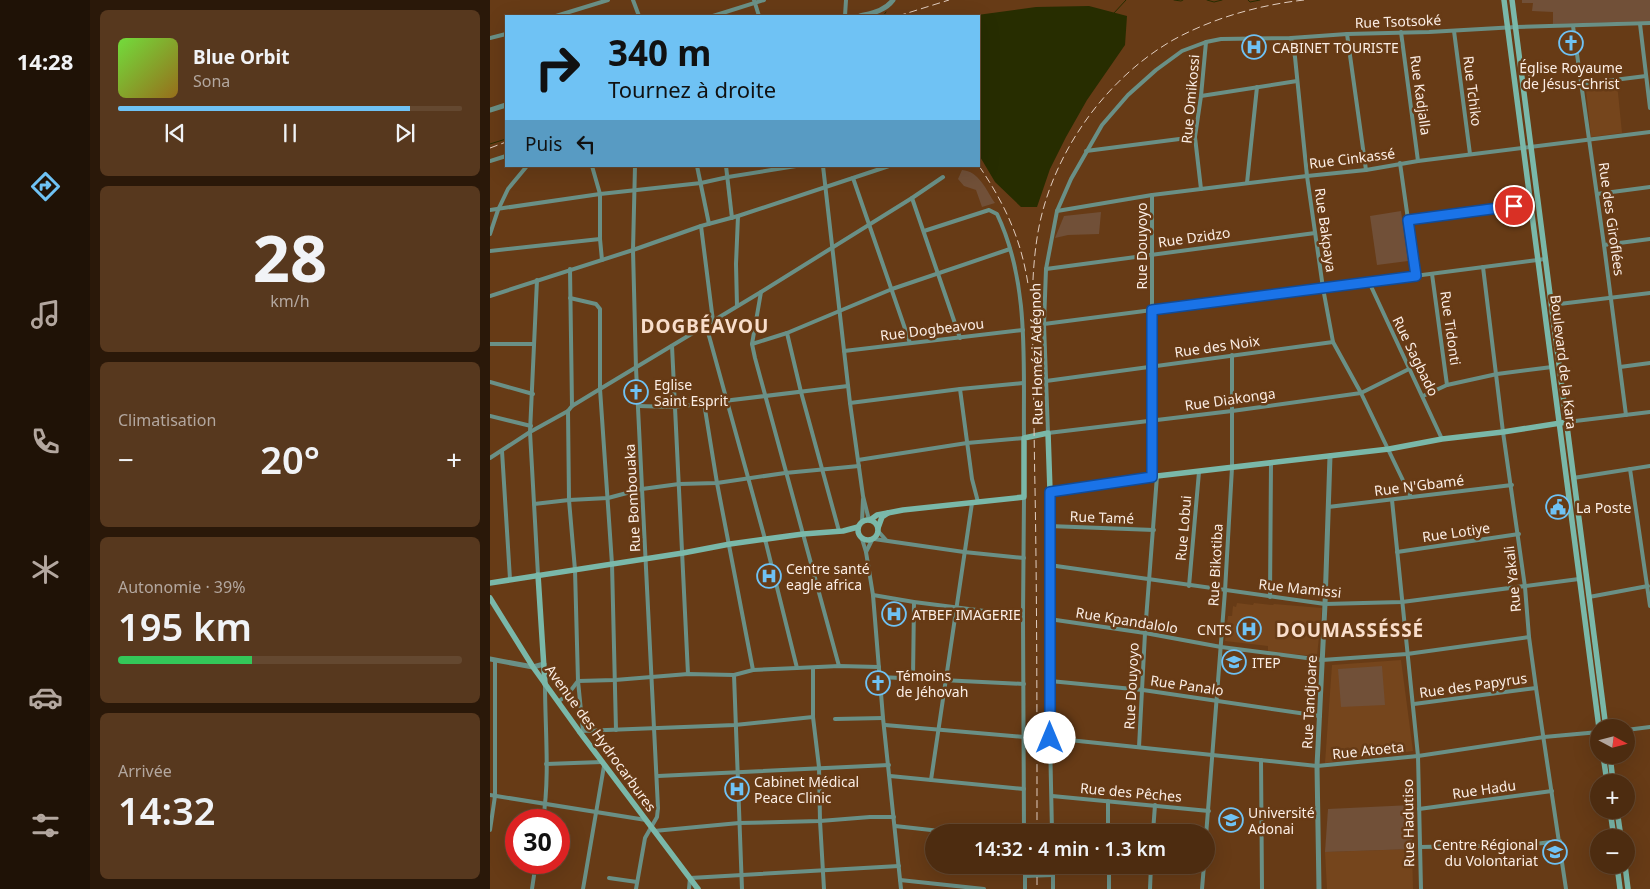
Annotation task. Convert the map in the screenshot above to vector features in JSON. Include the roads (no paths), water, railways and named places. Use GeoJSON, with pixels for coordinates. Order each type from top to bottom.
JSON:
{"type":"FeatureCollection","features":[{"type":"Feature","properties":{"kind":"main road","name":"Boulevard de la Kara"},"geometry":{"type":"LineString","coordinates":[[1504,0],[1512,27],[1530,147],[1575,477],[1605,719]]}},
{"type":"Feature","properties":{"kind":"main road","name":"Boulevard de la Kara"},"geometry":{"type":"LineString","coordinates":[[1512,0],[1512,27]]}},
{"type":"Feature","properties":{"kind":"main road","name":"Boulevard de la Kara"},"geometry":{"type":"LineString","coordinates":[[1530,147],[1531,204],[1595,719]]}},
{"type":"Feature","properties":{"kind":"main road"},"geometry":{"type":"LineString","coordinates":[[490,583],[730,544],[841,531],[869,520],[878,514],[1024,497],[1024,438],[1048,432],[1050,492],[1154,477],[1389,449],[1442,439],[1567,422]]}},
{"type":"Feature","properties":{"kind":"main road"},"geometry":{"type":"LineString","coordinates":[[841,531],[868,541],[873,539],[882,517],[888,513]]}},
{"type":"Feature","properties":{"kind":"main road"},"geometry":{"type":"LineString","coordinates":[[869,520],[875,523],[878,530]]}},
{"type":"Feature","properties":{"kind":"main road"},"geometry":{"type":"LineString","coordinates":[[860,524],[860,537]]}},
{"type":"Feature","properties":{"kind":"main road"},"geometry":{"type":"LineString","coordinates":[[538,575],[545,684]]}},
{"type":"Feature","properties":{"kind":"main road","name":"Avenue des Hydrocarbures"},"geometry":{"type":"LineString","coordinates":[[490,598],[545,684],[698,889]]}},
{"type":"Feature","properties":{"kind":"main road"},"geometry":{"type":"LineString","coordinates":[[1618,874],[1620,889]]}},
{"type":"Feature","properties":{"kind":"main road"},"geometry":{"type":"LineString","coordinates":[[1626,874],[1628,889]]}},
{"type":"Feature","properties":{"kind":"street"},"geometry":{"type":"LineString","coordinates":[[559,15],[608,0]]}},
{"type":"Feature","properties":{"kind":"street"},"geometry":{"type":"LineString","coordinates":[[633,0],[639,15]]}},
{"type":"Feature","properties":{"kind":"street"},"geometry":{"type":"LineString","coordinates":[[716,15],[764,0]]}},
{"type":"Feature","properties":{"kind":"street"},"geometry":{"type":"LineString","coordinates":[[845,15],[846,0]]}},
{"type":"Feature","properties":{"kind":"street"},"geometry":{"type":"LineString","coordinates":[[863,15],[883,9],[890,5],[893,0]]}},
{"type":"Feature","properties":{"kind":"street"},"geometry":{"type":"LineString","coordinates":[[755,2],[759,15]]}},
{"type":"Feature","properties":{"kind":"street","name":"Rue Tsotsoké"},"geometry":{"type":"LineString","coordinates":[[1156,70],[1182,51],[1206,42],[1221,39],[1291,38],[1512,27],[1650,23]]}},
{"type":"Feature","properties":{"kind":"street"},"geometry":{"type":"LineString","coordinates":[[1640,24],[1650,108]]}},
{"type":"Feature","properties":{"kind":"street","name":"Rue des Giroflées"},"geometry":{"type":"LineString","coordinates":[[1573,26],[1626,415]]}},
{"type":"Feature","properties":{"kind":"street","name":"Rue Tchiko"},"geometry":{"type":"LineString","coordinates":[[1454,31],[1470,154]]}},
{"type":"Feature","properties":{"kind":"street","name":"Rue Kadjalla"},"geometry":{"type":"LineString","coordinates":[[1401,32],[1418,160]]}},
{"type":"Feature","properties":{"kind":"street"},"geometry":{"type":"LineString","coordinates":[[490,38],[505,34]]}},
{"type":"Feature","properties":{"kind":"street"},"geometry":{"type":"LineString","coordinates":[[1347,34],[1366,170]]}},
{"type":"Feature","properties":{"kind":"street","name":"Rue Bakpaya"},"geometry":{"type":"LineString","coordinates":[[1291,38],[1295,57],[1307,176],[1323,288],[1333,342],[1412,497]]}},
{"type":"Feature","properties":{"kind":"street","name":"Rue Omikossi"},"geometry":{"type":"LineString","coordinates":[[1201,189],[1195,137],[1206,42]]}},
{"type":"Feature","properties":{"kind":"street","name":"Rue Homézi Adégnoh"},"geometry":{"type":"LineString","coordinates":[[1048,432],[1044,324],[1046,269],[1057,211],[1086,151],[1102,125],[1128,95],[1156,70]]}},
{"type":"Feature","properties":{"kind":"street"},"geometry":{"type":"LineString","coordinates":[[1582,84],[1646,76]]}},
{"type":"Feature","properties":{"kind":"street"},"geometry":{"type":"LineString","coordinates":[[1201,96],[1297,81]]}},
{"type":"Feature","properties":{"kind":"street"},"geometry":{"type":"LineString","coordinates":[[1247,183],[1257,87]]}},
{"type":"Feature","properties":{"kind":"street"},"geometry":{"type":"LineString","coordinates":[[490,110],[505,105]]}},
{"type":"Feature","properties":{"kind":"street","name":"Rue Cinkassé"},"geometry":{"type":"LineString","coordinates":[[1057,211],[1152,195],[1366,170],[1418,160],[1650,132]]}},
{"type":"Feature","properties":{"kind":"street"},"geometry":{"type":"LineString","coordinates":[[1086,151],[1195,137]]}},
{"type":"Feature","properties":{"kind":"street"},"geometry":{"type":"LineString","coordinates":[[490,161],[505,156]]}},
{"type":"Feature","properties":{"kind":"street"},"geometry":{"type":"LineString","coordinates":[[1400,164],[1416,276]]}},
{"type":"Feature","properties":{"kind":"street"},"geometry":{"type":"LineString","coordinates":[[490,234],[508,189],[526,167]]}},
{"type":"Feature","properties":{"kind":"street"},"geometry":{"type":"LineString","coordinates":[[592,167],[600,194],[602,260]]}},
{"type":"Feature","properties":{"kind":"street","name":"Rue Bombouaka"},"geometry":{"type":"LineString","coordinates":[[635,167],[633,250],[636,368],[658,776],[658,812],[653,829],[646,838],[636,889]]}},
{"type":"Feature","properties":{"kind":"street"},"geometry":{"type":"LineString","coordinates":[[697,167],[709,224]]}},
{"type":"Feature","properties":{"kind":"street"},"geometry":{"type":"LineString","coordinates":[[726,167],[732,218]]}},
{"type":"Feature","properties":{"kind":"street"},"geometry":{"type":"LineString","coordinates":[[490,210],[600,194],[701,183],[769,168],[782,167]]}},
{"type":"Feature","properties":{"kind":"street"},"geometry":{"type":"LineString","coordinates":[[823,167],[850,404],[863,496],[869,520]]}},
{"type":"Feature","properties":{"kind":"street"},"geometry":{"type":"LineString","coordinates":[[490,296],[886,167]]}},
{"type":"Feature","properties":{"kind":"street"},"geometry":{"type":"LineString","coordinates":[[490,458],[530,432],[568,411],[572,406],[600,388],[761,292],[943,177]]}},
{"type":"Feature","properties":{"kind":"street"},"geometry":{"type":"LineString","coordinates":[[853,178],[910,343]]}},
{"type":"Feature","properties":{"kind":"street"},"geometry":{"type":"LineString","coordinates":[[1597,194],[1650,187]]}},
{"type":"Feature","properties":{"kind":"street","name":"Rue Douyoyo"},"geometry":{"type":"LineString","coordinates":[[1139,747],[1145,633],[1154,530],[1152,195]]}},
{"type":"Feature","properties":{"kind":"street"},"geometry":{"type":"LineString","coordinates":[[912,198],[960,338]]}},
{"type":"Feature","properties":{"kind":"street"},"geometry":{"type":"LineString","coordinates":[[1408,220],[1531,204]]}},
{"type":"Feature","properties":{"kind":"street"},"geometry":{"type":"LineString","coordinates":[[534,504],[608,498],[642,489],[679,484],[717,483],[822,469],[967,443],[1024,438],[1023,330],[1016,273],[1010,249],[997,214],[990,210],[924,231]]}},
{"type":"Feature","properties":{"kind":"street"},"geometry":{"type":"LineString","coordinates":[[737,306],[738,216]]}},
{"type":"Feature","properties":{"kind":"street"},"geometry":{"type":"LineString","coordinates":[[701,226],[713,321]]}},
{"type":"Feature","properties":{"kind":"street","name":"Rue Dzidzo"},"geometry":{"type":"LineString","coordinates":[[1046,269],[1315,233]]}},
{"type":"Feature","properties":{"kind":"street"},"geometry":{"type":"LineString","coordinates":[[1604,245],[1650,239]]}},
{"type":"Feature","properties":{"kind":"street"},"geometry":{"type":"LineString","coordinates":[[490,251],[600,240]]}},
{"type":"Feature","properties":{"kind":"street"},"geometry":{"type":"LineString","coordinates":[[752,344],[787,333],[892,289],[1010,249]]}},
{"type":"Feature","properties":{"kind":"street"},"geometry":{"type":"LineString","coordinates":[[1044,324],[1545,259]]}},
{"type":"Feature","properties":{"kind":"street","name":"Rue Yakali"},"geometry":{"type":"LineString","coordinates":[[1484,267],[1504,432],[1526,587],[1536,688],[1566,889]]}},
{"type":"Feature","properties":{"kind":"street"},"geometry":{"type":"LineString","coordinates":[[570,269],[572,406]]}},
{"type":"Feature","properties":{"kind":"street","name":"Rue Tidonti"},"geometry":{"type":"LineString","coordinates":[[1432,274],[1447,385]]}},
{"type":"Feature","properties":{"kind":"street"},"geometry":{"type":"LineString","coordinates":[[537,280],[530,432],[538,575]]}},
{"type":"Feature","properties":{"kind":"street","name":"Rue Sagbado"},"geometry":{"type":"LineString","coordinates":[[1369,282],[1442,439]]}},
{"type":"Feature","properties":{"kind":"street"},"geometry":{"type":"LineString","coordinates":[[761,292],[752,344],[754,358],[839,666]]}},
{"type":"Feature","properties":{"kind":"street"},"geometry":{"type":"LineString","coordinates":[[1552,304],[1650,293]]}},
{"type":"Feature","properties":{"kind":"street"},"geometry":{"type":"LineString","coordinates":[[570,298],[599,306],[600,388],[612,564],[616,730]]}},
{"type":"Feature","properties":{"kind":"street"},"geometry":{"type":"LineString","coordinates":[[706,325],[765,539],[797,668]]}},
{"type":"Feature","properties":{"kind":"street","name":"Rue Dogbeavou"},"geometry":{"type":"LineString","coordinates":[[844,351],[1023,330]]}},
{"type":"Feature","properties":{"kind":"street"},"geometry":{"type":"LineString","coordinates":[[787,333],[800,392],[841,531]]}},
{"type":"Feature","properties":{"kind":"street","name":"Rue des Noix"},"geometry":{"type":"LineString","coordinates":[[1046,381],[1333,342]]}},
{"type":"Feature","properties":{"kind":"street"},"geometry":{"type":"LineString","coordinates":[[490,344],[534,344]]}},
{"type":"Feature","properties":{"kind":"street"},"geometry":{"type":"LineString","coordinates":[[672,346],[688,674]]}},
{"type":"Feature","properties":{"kind":"street","name":"Rue Bikotiba"},"geometry":{"type":"LineString","coordinates":[[1207,824],[1232,468],[1232,355]]}},
{"type":"Feature","properties":{"kind":"street"},"geometry":{"type":"LineString","coordinates":[[1620,367],[1650,363]]}},
{"type":"Feature","properties":{"kind":"street"},"geometry":{"type":"LineString","coordinates":[[1423,396],[1447,385],[1497,374],[1552,366]]}},
{"type":"Feature","properties":{"kind":"street","name":"Rue Diakonga"},"geometry":{"type":"LineString","coordinates":[[1048,432],[1232,411],[1360,393],[1409,369]]}},
{"type":"Feature","properties":{"kind":"street"},"geometry":{"type":"LineString","coordinates":[[490,382],[533,394]]}},
{"type":"Feature","properties":{"kind":"street"},"geometry":{"type":"LineString","coordinates":[[850,404],[960,389],[1023,383]]}},
{"type":"Feature","properties":{"kind":"street"},"geometry":{"type":"LineString","coordinates":[[638,406],[674,407],[848,386]]}},
{"type":"Feature","properties":{"kind":"street"},"geometry":{"type":"LineString","coordinates":[[931,780],[964,552],[975,502],[960,389]]}},
{"type":"Feature","properties":{"kind":"street"},"geometry":{"type":"LineString","coordinates":[[704,404],[717,483],[753,670]]}},
{"type":"Feature","properties":{"kind":"street"},"geometry":{"type":"LineString","coordinates":[[568,411],[569,500],[575,570],[581,731],[735,726],[813,717]]}},
{"type":"Feature","properties":{"kind":"street"},"geometry":{"type":"LineString","coordinates":[[1567,422],[1650,412]]}},
{"type":"Feature","properties":{"kind":"street"},"geometry":{"type":"LineString","coordinates":[[490,416],[531,426]]}},
{"type":"Feature","properties":{"kind":"street"},"geometry":{"type":"LineString","coordinates":[[502,451],[510,580]]}},
{"type":"Feature","properties":{"kind":"street","name":"Rue Tandjoare"},"geometry":{"type":"LineString","coordinates":[[1319,889],[1317,766],[1330,456]]}},
{"type":"Feature","properties":{"kind":"street"},"geometry":{"type":"LineString","coordinates":[[1270,597],[1271,464]]}},
{"type":"Feature","properties":{"kind":"street"},"geometry":{"type":"LineString","coordinates":[[1575,477],[1650,466]]}},
{"type":"Feature","properties":{"kind":"street"},"geometry":{"type":"LineString","coordinates":[[1630,469],[1649,586],[1650,606]]}},
{"type":"Feature","properties":{"kind":"street","name":"Rue Lobui"},"geometry":{"type":"LineString","coordinates":[[1189,586],[1199,472]]}},
{"type":"Feature","properties":{"kind":"street","name":"Rue N'Gbamé"},"geometry":{"type":"LineString","coordinates":[[1328,507],[1512,485]]}},
{"type":"Feature","properties":{"kind":"street"},"geometry":{"type":"LineString","coordinates":[[1050,492],[1049,619],[1052,824]]}},
{"type":"Feature","properties":{"kind":"street"},"geometry":{"type":"LineString","coordinates":[[860,524],[863,496]]}},
{"type":"Feature","properties":{"kind":"street"},"geometry":{"type":"LineString","coordinates":[[1024,497],[1024,824]]}},
{"type":"Feature","properties":{"kind":"street","name":"Rue Hadutiso"},"geometry":{"type":"LineString","coordinates":[[1392,500],[1418,756],[1421,889]]}},
{"type":"Feature","properties":{"kind":"street","name":"Rue Tamé"},"geometry":{"type":"LineString","coordinates":[[1049,526],[1154,530]]}},
{"type":"Feature","properties":{"kind":"street"},"geometry":{"type":"LineString","coordinates":[[878,530],[888,542]]}},
{"type":"Feature","properties":{"kind":"street","name":"Rue Lotiye"},"geometry":{"type":"LineString","coordinates":[[1397,552],[1518,534]]}},
{"type":"Feature","properties":{"kind":"street"},"geometry":{"type":"LineString","coordinates":[[860,537],[866,552],[872,595],[901,889]]}},
{"type":"Feature","properties":{"kind":"street"},"geometry":{"type":"LineString","coordinates":[[866,552],[873,539],[964,552],[1024,558]]}},
{"type":"Feature","properties":{"kind":"street","name":"Rue Mamissi"},"geometry":{"type":"LineString","coordinates":[[1049,566],[1325,604],[1402,602],[1577,579]]}},
{"type":"Feature","properties":{"kind":"street"},"geometry":{"type":"LineString","coordinates":[[1590,596],[1649,586]]}},
{"type":"Feature","properties":{"kind":"street"},"geometry":{"type":"LineString","coordinates":[[872,595],[1023,616]]}},
{"type":"Feature","properties":{"kind":"street"},"geometry":{"type":"LineString","coordinates":[[913,678],[914,602]]}},
{"type":"Feature","properties":{"kind":"street","name":"Rue Kpandalolo"},"geometry":{"type":"LineString","coordinates":[[1049,619],[1145,633],[1221,647],[1322,660],[1408,654],[1530,637]]}},
{"type":"Feature","properties":{"kind":"street"},"geometry":{"type":"LineString","coordinates":[[490,830],[496,796],[492,659],[533,667],[544,664]]}},
{"type":"Feature","properties":{"kind":"street"},"geometry":{"type":"LineString","coordinates":[[578,681],[688,674],[734,675],[753,670],[839,666],[879,667]]}},
{"type":"Feature","properties":{"kind":"street"},"geometry":{"type":"LineString","coordinates":[[813,668],[813,717],[819,767],[824,889]]}},
{"type":"Feature","properties":{"kind":"street"},"geometry":{"type":"LineString","coordinates":[[734,675],[742,889]]}},
{"type":"Feature","properties":{"kind":"street"},"geometry":{"type":"LineString","coordinates":[[880,677],[1024,684]]}},
{"type":"Feature","properties":{"kind":"street"},"geometry":{"type":"LineString","coordinates":[[558,702],[568,694],[578,681]]}},
{"type":"Feature","properties":{"kind":"street","name":"Rue Panalo"},"geometry":{"type":"LineString","coordinates":[[1050,681],[1143,690],[1320,716]]}},
{"type":"Feature","properties":{"kind":"street"},"geometry":{"type":"LineString","coordinates":[[544,809],[545,684]]}},
{"type":"Feature","properties":{"kind":"street","name":"Rue des Papyrus"},"geometry":{"type":"LineString","coordinates":[[1414,704],[1536,688]]}},
{"type":"Feature","properties":{"kind":"street"},"geometry":{"type":"LineString","coordinates":[[835,719],[883,718]]}},
{"type":"Feature","properties":{"kind":"street"},"geometry":{"type":"LineString","coordinates":[[884,725],[1024,737]]}},
{"type":"Feature","properties":{"kind":"street"},"geometry":{"type":"LineString","coordinates":[[1635,729],[1650,727]]}},
{"type":"Feature","properties":{"kind":"street","name":"Rue Atoeta"},"geometry":{"type":"LineString","coordinates":[[1050,738],[1317,766],[1418,756],[1590,732]]}},
{"type":"Feature","properties":{"kind":"street"},"geometry":{"type":"LineString","coordinates":[[1261,760],[1262,889]]}},
{"type":"Feature","properties":{"kind":"street"},"geometry":{"type":"LineString","coordinates":[[546,764],[603,764],[583,889]]}},
{"type":"Feature","properties":{"kind":"street"},"geometry":{"type":"LineString","coordinates":[[658,776],[889,765]]}},
{"type":"Feature","properties":{"kind":"street"},"geometry":{"type":"LineString","coordinates":[[890,776],[1024,789]]}},
{"type":"Feature","properties":{"kind":"street","name":"Rue Hadu"},"geometry":{"type":"LineString","coordinates":[[1419,809],[1552,791]]}},
{"type":"Feature","properties":{"kind":"street"},"geometry":{"type":"LineString","coordinates":[[490,795],[646,820]]}},
{"type":"Feature","properties":{"kind":"street","name":"Rue des Pêches"},"geometry":{"type":"LineString","coordinates":[[1052,796],[1209,811]]}},
{"type":"Feature","properties":{"kind":"street"},"geometry":{"type":"LineString","coordinates":[[1108,801],[1108,824]]}},
{"type":"Feature","properties":{"kind":"street"},"geometry":{"type":"LineString","coordinates":[[1153,824],[1154,805]]}},
{"type":"Feature","properties":{"kind":"street"},"geometry":{"type":"LineString","coordinates":[[653,829],[739,823],[894,817]]}},
{"type":"Feature","properties":{"kind":"street"},"geometry":{"type":"LineString","coordinates":[[895,826],[925,829]]}},
{"type":"Feature","properties":{"kind":"street"},"geometry":{"type":"LineString","coordinates":[[1420,847],[1526,845],[1560,841]]}},
{"type":"Feature","properties":{"kind":"street"},"geometry":{"type":"LineString","coordinates":[[689,889],[690,878],[899,866]]}},
{"type":"Feature","properties":{"kind":"street"},"geometry":{"type":"LineString","coordinates":[[532,889],[534,874]]}},
{"type":"Feature","properties":{"kind":"street"},"geometry":{"type":"LineString","coordinates":[[1109,874],[1109,889]]}},
{"type":"Feature","properties":{"kind":"street"},"geometry":{"type":"LineString","coordinates":[[1150,889],[1151,874]]}},
{"type":"Feature","properties":{"kind":"street"},"geometry":{"type":"LineString","coordinates":[[1202,889],[1203,874]]}},
{"type":"Feature","properties":{"kind":"street"},"geometry":{"type":"LineString","coordinates":[[1025,889],[1025,876],[1053,876],[1053,889]]}},
{"type":"Feature","properties":{"kind":"street"},"geometry":{"type":"LineString","coordinates":[[609,878],[636,882]]}},
{"type":"Feature","properties":{"kind":"street"},"geometry":{"type":"LineString","coordinates":[[900,880],[984,889]]}},
{"type":"Feature","properties":{"kind":"waterway"},"geometry":{"type":"LineString","coordinates":[[1114,13],[1126,0]]}},
{"type":"Feature","properties":{"kind":"waterway"},"geometry":{"type":"LineString","coordinates":[[1174,0],[1183,0]]}},
{"type":"Feature","properties":{"kind":"waterway"},"geometry":{"type":"LineString","coordinates":[[1207,0],[1214,2],[1222,0]]}},
{"type":"Feature","properties":{"kind":"waterway"},"geometry":{"type":"LineString","coordinates":[[1248,0],[1250,2],[1260,0]]}},
{"type":"Feature","properties":{"kind":"waterway"},"geometry":{"type":"LineString","coordinates":[[490,144],[505,139]]}},
{"type":"Feature","properties":{"kind":"railway"},"geometry":{"type":"LineString","coordinates":[[901,15],[949,0]]}},
{"type":"Feature","properties":{"kind":"railway"},"geometry":{"type":"LineString","coordinates":[[1037,824],[1032,308],[1036,247],[1045,203],[1055,175],[1085,122],[1125,76],[1148,57],[1188,32],[1220,19],[1270,5],[1304,0]]}},
{"type":"Feature","properties":{"kind":"railway"},"geometry":{"type":"LineString","coordinates":[[490,148],[505,142]]}},
{"type":"Feature","properties":{"kind":"railway"},"geometry":{"type":"LineString","coordinates":[[980,167],[997,194],[1011,222],[1021,252],[1028,284]]}},
{"type":"Feature","properties":{"kind":"railway"},"geometry":{"type":"LineString","coordinates":[[1037,874],[1037,889]]}},
{"type":"Feature","properties":{"kind":"place","name":"Église Royaume de Jésus-Christ"},"geometry":{"type":"Point","coordinates":[1571,43]}},
{"type":"Feature","properties":{"kind":"place","name":"CABINET TOURISTE"},"geometry":{"type":"Point","coordinates":[1254,47]}},
{"type":"Feature","properties":{"kind":"place","name":"Eglise Saint Esprit"},"geometry":{"type":"Point","coordinates":[636,392]}},
{"type":"Feature","properties":{"kind":"place","name":"La Poste"},"geometry":{"type":"Point","coordinates":[1558,507]}},
{"type":"Feature","properties":{"kind":"place","name":"Centre santé eagle africa"},"geometry":{"type":"Point","coordinates":[769,576]}},
{"type":"Feature","properties":{"kind":"place","name":"ATBEF IMAGERIE"},"geometry":{"type":"Point","coordinates":[894,614]}},
{"type":"Feature","properties":{"kind":"place","name":"CNTS"},"geometry":{"type":"Point","coordinates":[1249,629]}},
{"type":"Feature","properties":{"kind":"place","name":"ITEP"},"geometry":{"type":"Point","coordinates":[1234,662]}},
{"type":"Feature","properties":{"kind":"place","name":"Témoins de Jéhovah"},"geometry":{"type":"Point","coordinates":[878,683]}},
{"type":"Feature","properties":{"kind":"place","name":"Cabinet Médical Peace Clinic"},"geometry":{"type":"Point","coordinates":[737,789]}},
{"type":"Feature","properties":{"kind":"place","name":"Université Adonai"},"geometry":{"type":"Point","coordinates":[1231,820]}},
{"type":"Feature","properties":{"kind":"place","name":"Centre Régional du Volontariat"},"geometry":{"type":"Point","coordinates":[1555,852]}},
{"type":"Feature","properties":{"kind":"district","name":"DOGBÉAVOU"},"geometry":{"type":"Point","coordinates":[705,326]}},
{"type":"Feature","properties":{"kind":"district","name":"DOUMASSÉSSÉ"},"geometry":{"type":"Point","coordinates":[1350,630]}}]}
